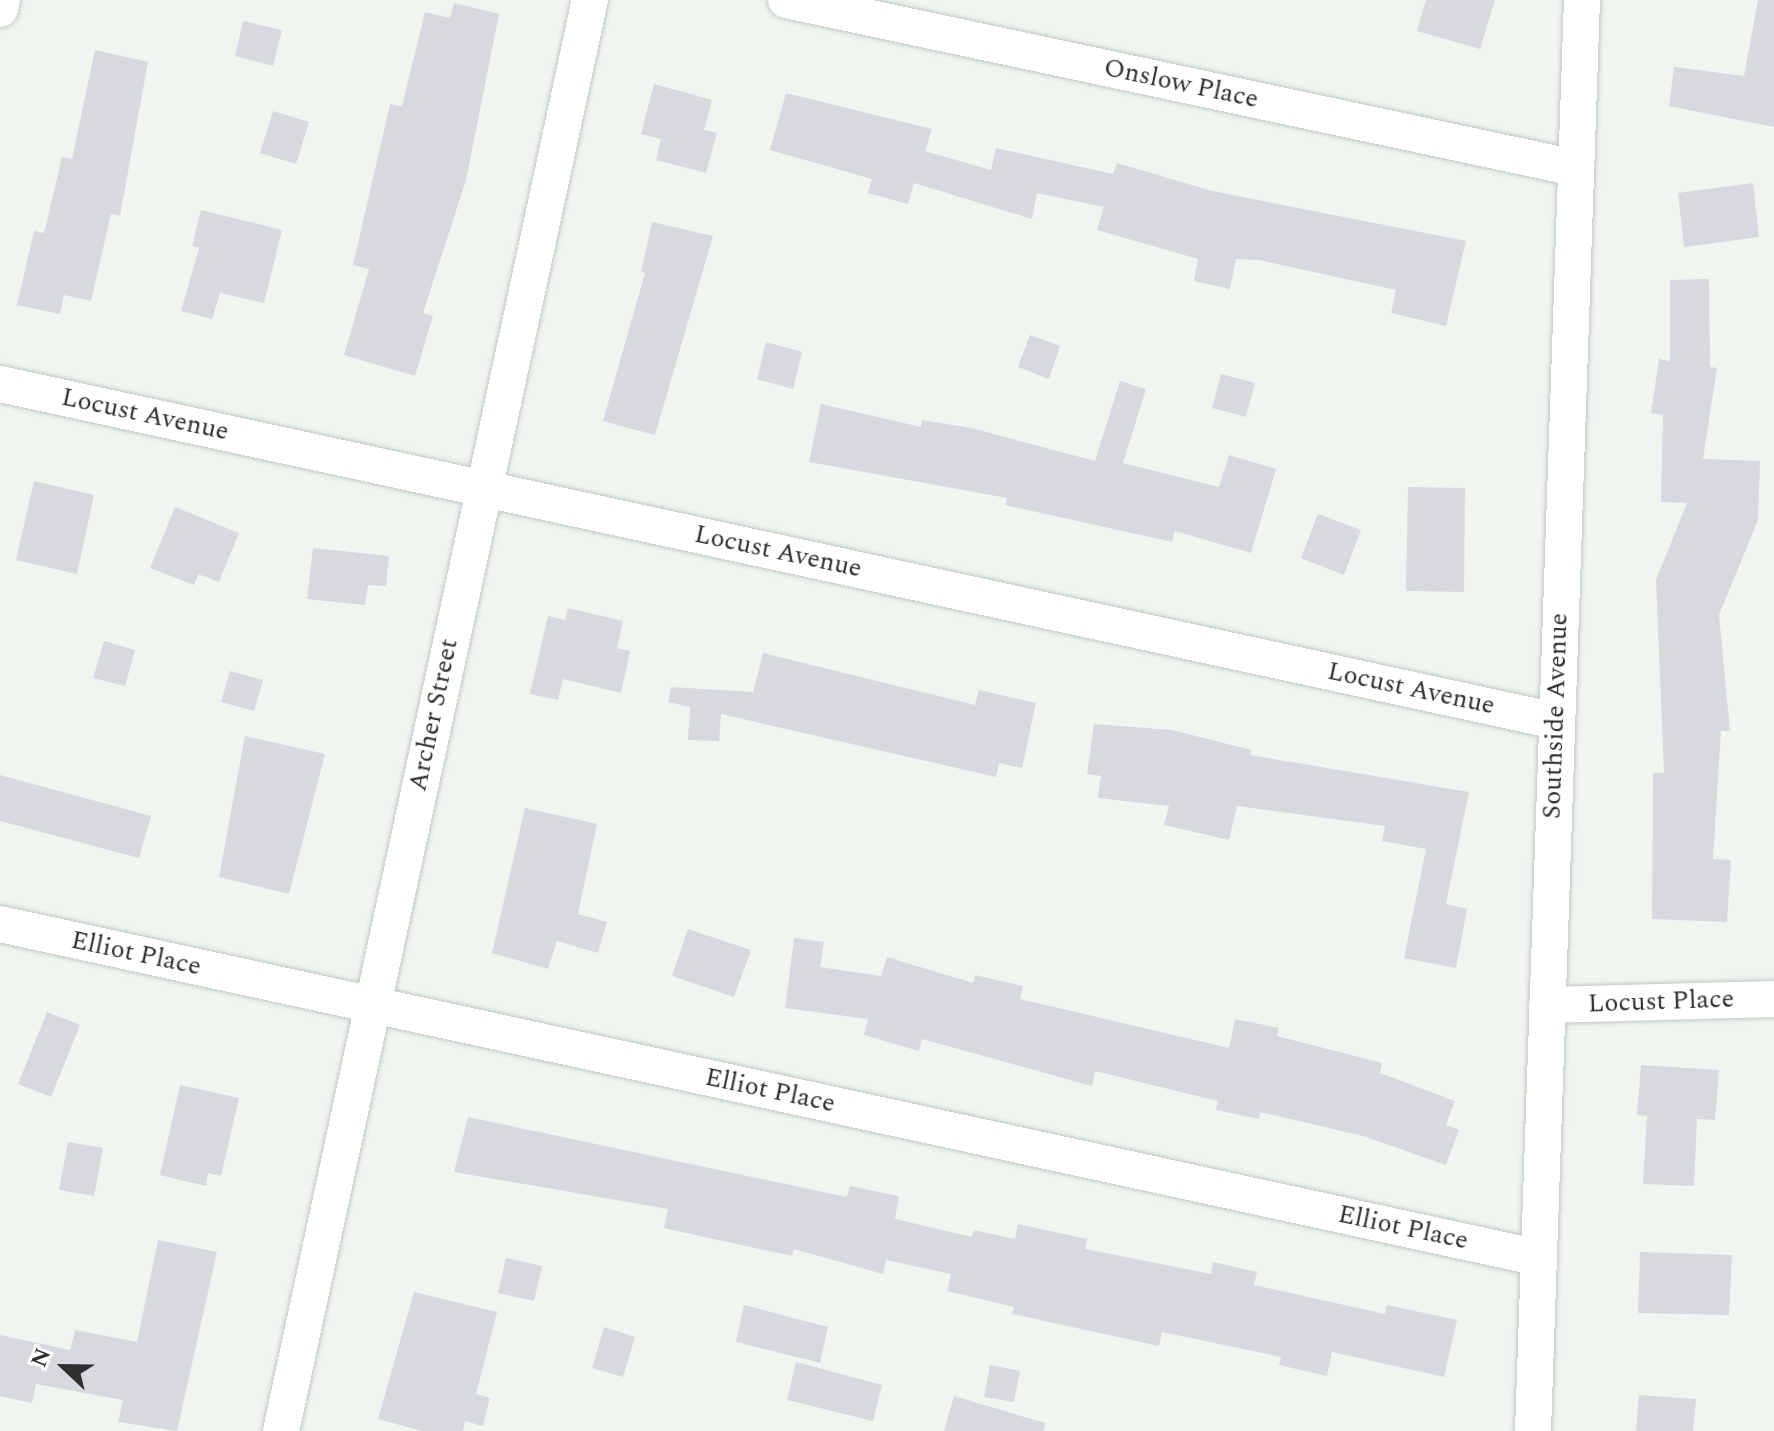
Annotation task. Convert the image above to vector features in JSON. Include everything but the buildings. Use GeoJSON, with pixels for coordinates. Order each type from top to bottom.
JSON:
{"type":"FeatureCollection","features":[{"type":"Feature","properties":{"kind":"street"},"geometry":{"type":"LineString","coordinates":[[0,9],[2,0]]}},
{"type":"Feature","properties":{"kind":"street","name":"Archer Street"},"geometry":{"type":"LineString","coordinates":[[281,1431],[590,0]]}},
{"type":"Feature","properties":{"kind":"street","name":"Onslow Place"},"geometry":{"type":"LineString","coordinates":[[786,0],[1576,168]]}},
{"type":"Feature","properties":{"kind":"street","name":"Southside Avenue"},"geometry":{"type":"LineString","coordinates":[[1533,1431],[1582,0]]}},
{"type":"Feature","properties":{"kind":"street","name":"Locust Avenue"},"geometry":{"type":"LineString","coordinates":[[0,384],[1556,721]]}},
{"type":"Feature","properties":{"kind":"street","name":"Elliot Place"},"geometry":{"type":"LineString","coordinates":[[0,924],[1539,1258]]}},
{"type":"Feature","properties":{"kind":"street","name":"Locust Place"},"geometry":{"type":"LineString","coordinates":[[1547,1005],[1774,999]]}}]}
